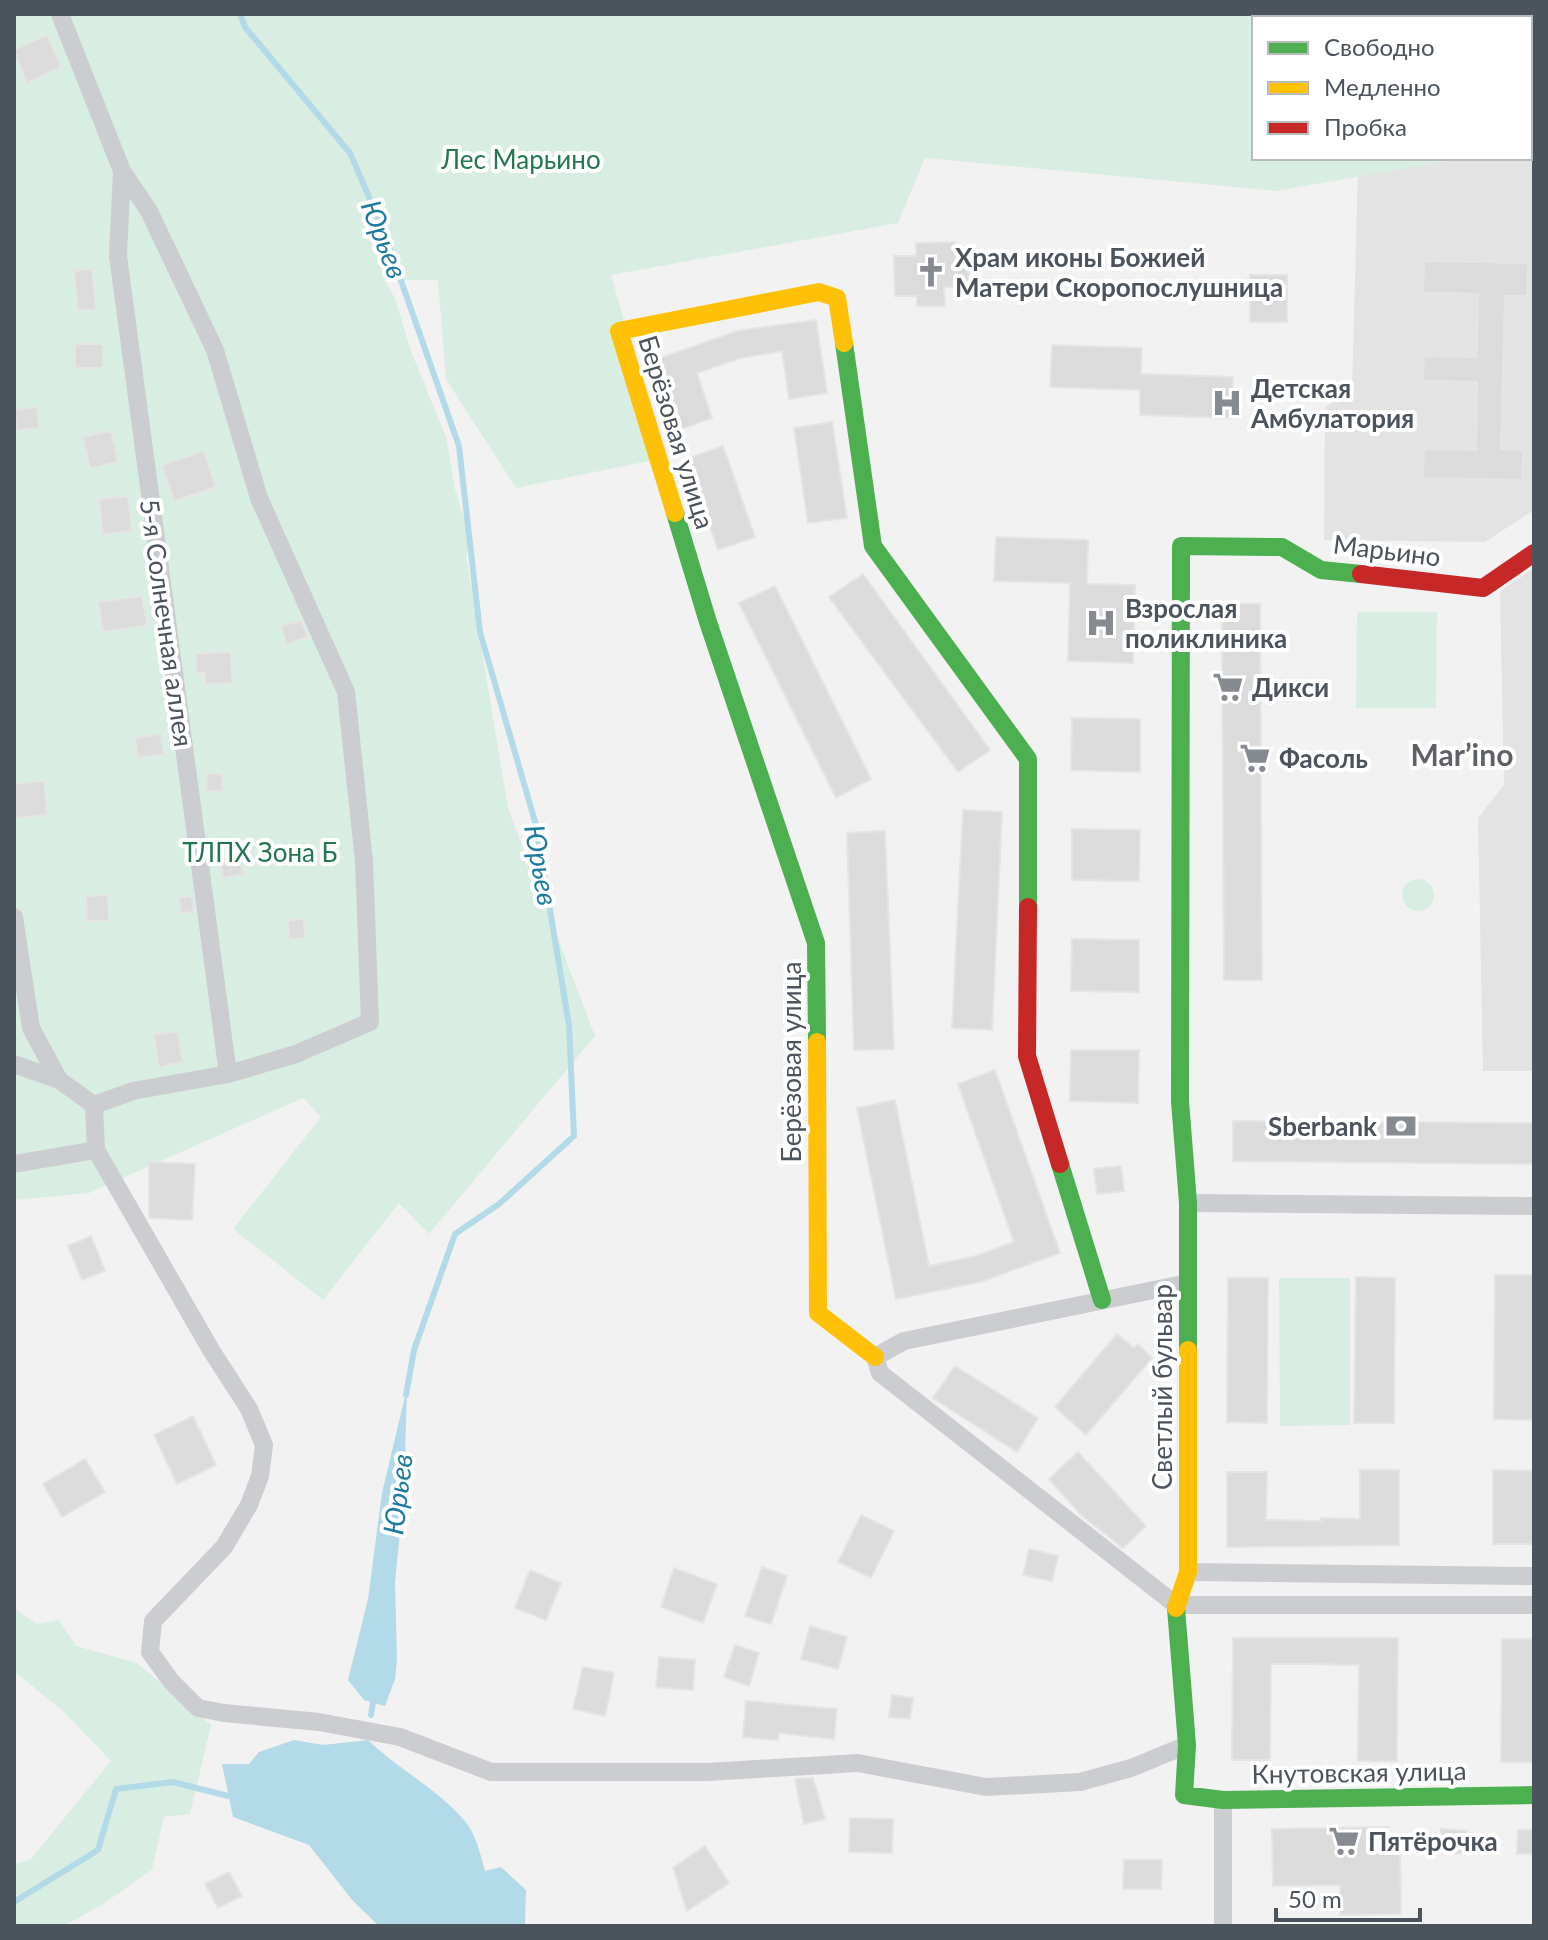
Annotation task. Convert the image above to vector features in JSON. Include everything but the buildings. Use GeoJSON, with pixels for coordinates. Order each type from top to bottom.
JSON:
{"type":"FeatureCollection","features":[{"type":"Feature","properties":{"kind":"street"},"geometry":{"type":"LineString","coordinates":[[60,14],[122,171],[149,211],[215,350],[259,498],[346,692],[364,861],[370,1022],[296,1054],[228,1074],[133,1091],[94,1105]]}},
{"type":"Feature","properties":{"kind":"street","name":"5-я Солнечная аллея"},"geometry":{"type":"LineString","coordinates":[[122,171],[118,256],[228,1074]]}},
{"type":"Feature","properties":{"kind":"street","name":"Берёзовая улица"},"geometry":{"type":"LineString","coordinates":[[875,1357],[818,1313],[816,943],[708,622],[619,331],[819,292],[837,298],[873,546],[1028,759],[1027,1056],[1102,1300]]}},
{"type":"Feature","properties":{"kind":"street","name":"Марьино"},"geometry":{"type":"LineString","coordinates":[[1181,546],[1282,547],[1321,570],[1483,588],[1534,553]]}},
{"type":"Feature","properties":{"kind":"street","name":"Светлый бульвар"},"geometry":{"type":"LineString","coordinates":[[1181,546],[1180,1101],[1188,1203],[1188,1572],[1176,1605],[1187,1745],[1184,1795]]}},
{"type":"Feature","properties":{"kind":"street"},"geometry":{"type":"LineString","coordinates":[[14,917],[31,1028],[59,1080]]}},
{"type":"Feature","properties":{"kind":"street"},"geometry":{"type":"LineString","coordinates":[[14,1064],[59,1080],[94,1105]]}},
{"type":"Feature","properties":{"kind":"street"},"geometry":{"type":"LineString","coordinates":[[94,1105],[96,1150],[211,1350],[249,1409],[264,1445],[260,1476],[249,1505],[224,1547],[153,1621],[150,1652],[171,1681],[198,1708],[319,1722],[400,1737],[491,1772],[708,1772],[858,1763],[986,1787],[1080,1782],[1131,1768],[1187,1745]]}},
{"type":"Feature","properties":{"kind":"street"},"geometry":{"type":"LineString","coordinates":[[14,1164],[96,1150]]}},
{"type":"Feature","properties":{"kind":"street"},"geometry":{"type":"LineString","coordinates":[[1188,1203],[1534,1206]]}},
{"type":"Feature","properties":{"kind":"street"},"geometry":{"type":"LineString","coordinates":[[1188,1283],[904,1341],[875,1357],[880,1373],[1176,1605],[1534,1605]]}},
{"type":"Feature","properties":{"kind":"street"},"geometry":{"type":"LineString","coordinates":[[1188,1572],[1534,1576]]}},
{"type":"Feature","properties":{"kind":"street","name":"Кнутовская улица"},"geometry":{"type":"LineString","coordinates":[[1184,1795],[1223,1800],[1534,1795]]}},
{"type":"Feature","properties":{"kind":"street"},"geometry":{"type":"LineString","coordinates":[[1223,1800],[1223,1926]]}},
{"type":"Feature","properties":{"kind":"shaded area"},"geometry":{"type":"Polygon","coordinates":[[[1532,150],[1534,510],[1485,542],[1324,540],[1325,407],[1352,391],[1358,169],[1439,160],[1532,160],[1532,150]]]}},
{"type":"Feature","properties":{"kind":"shaded area"},"geometry":{"type":"Polygon","coordinates":[[[1534,568],[1534,1071],[1483,1071],[1478,818],[1504,785],[1500,591],[1534,568]]]}},
{"type":"Feature","properties":{"kind":"green space","name":"ТЛПХ Зона Б"},"geometry":{"type":"Polygon","coordinates":[[[14,14],[1534,14],[1534,146],[1532,16],[1252,16],[1252,160],[1454,160],[1276,191],[925,158],[898,223],[611,275],[664,458],[516,488],[446,379],[438,280],[384,280],[395,298],[411,351],[446,437],[455,489],[471,541],[466,555],[508,808],[595,1036],[429,1234],[399,1203],[323,1300],[233,1229],[321,1117],[303,1098],[89,1193],[14,1200],[14,14]]]}},
{"type":"Feature","properties":{"kind":"green space"},"geometry":{"type":"Polygon","coordinates":[[[1357,612],[1437,612],[1436,708],[1356,708],[1357,612]]]}},
{"type":"Feature","properties":{"kind":"green space"},"geometry":{"type":"Polygon","coordinates":[[[1418,879],[1429,884],[1434,895],[1429,906],[1418,911],[1407,906],[1402,895],[1407,884],[1418,879]]]}},
{"type":"Feature","properties":{"kind":"green space"},"geometry":{"type":"Polygon","coordinates":[[[1279,1278],[1350,1278],[1350,1425],[1280,1426],[1279,1278]]]}},
{"type":"Feature","properties":{"kind":"green space"},"geometry":{"type":"Polygon","coordinates":[[[14,1608],[37,1624],[59,1620],[76,1646],[137,1663],[211,1725],[190,1814],[164,1817],[152,1870],[64,1926],[14,1926],[14,1864],[30,1860],[111,1761],[63,1711],[14,1671],[14,1608]]]}},
{"type":"Feature","properties":{"kind":"water"},"geometry":{"type":"Polygon","coordinates":[[[407,1388],[404,1492],[395,1582],[397,1659],[395,1679],[385,1706],[364,1700],[348,1680],[368,1599],[382,1493],[407,1388]]]}},
{"type":"Feature","properties":{"kind":"water"},"geometry":{"type":"Polygon","coordinates":[[[294,1740],[323,1745],[368,1740],[429,1788],[468,1825],[485,1871],[501,1867],[526,1890],[525,1926],[379,1926],[353,1901],[309,1845],[233,1817],[222,1764],[249,1764],[259,1752],[294,1740]]]}},
{"type":"Feature","properties":{"kind":"waterway","name":"Юрьев"},"geometry":{"type":"LineString","coordinates":[[240,14],[245,27],[350,153],[384,232],[459,446],[480,632],[536,825],[569,1025],[574,1136],[499,1204],[455,1234],[414,1350],[406,1395]]}},
{"type":"Feature","properties":{"kind":"waterway","name":"Юрьев"},"geometry":{"type":"LineString","coordinates":[[371,1715],[374,1697]]}},
{"type":"Feature","properties":{"kind":"waterway"},"geometry":{"type":"LineString","coordinates":[[14,1902],[98,1850],[116,1789],[173,1782],[228,1796]]}},
{"type":"Feature","properties":{"kind":"traffic: fast"},"geometry":{"type":"LineString","coordinates":[[844,343],[873,546],[1028,759],[1028,907]]}},
{"type":"Feature","properties":{"kind":"traffic: fast"},"geometry":{"type":"LineString","coordinates":[[675,513],[708,622],[816,943],[817,1042]]}},
{"type":"Feature","properties":{"kind":"traffic: fast"},"geometry":{"type":"LineString","coordinates":[[1188,1350],[1188,1203],[1180,1101],[1181,546],[1282,547],[1321,570],[1361,574]]}},
{"type":"Feature","properties":{"kind":"traffic: fast"},"geometry":{"type":"LineString","coordinates":[[1060,1164],[1102,1300]]}},
{"type":"Feature","properties":{"kind":"traffic: fast"},"geometry":{"type":"LineString","coordinates":[[1176,1608],[1187,1745],[1184,1795],[1223,1800],[1534,1795]]}},
{"type":"Feature","properties":{"kind":"traffic: slow"},"geometry":{"type":"LineString","coordinates":[[675,513],[619,331],[819,292],[837,298],[844,343]]}},
{"type":"Feature","properties":{"kind":"traffic: slow"},"geometry":{"type":"LineString","coordinates":[[817,1042],[818,1313],[875,1357]]}},
{"type":"Feature","properties":{"kind":"traffic: slow"},"geometry":{"type":"LineString","coordinates":[[1176,1608],[1188,1572],[1188,1350]]}},
{"type":"Feature","properties":{"kind":"traffic: jam"},"geometry":{"type":"LineString","coordinates":[[1361,574],[1483,588],[1534,553]]}},
{"type":"Feature","properties":{"kind":"traffic: jam"},"geometry":{"type":"LineString","coordinates":[[1028,907],[1027,1056],[1060,1164]]}},
{"type":"Feature","properties":{"kind":"place","name":"Храм иконы Божией Матери Скоропослушница"},"geometry":{"type":"Point","coordinates":[931,272]}},
{"type":"Feature","properties":{"kind":"place","name":"Детская Амбулатория"},"geometry":{"type":"Point","coordinates":[1227,403]}},
{"type":"Feature","properties":{"kind":"place","name":"Взрослая поликлиника"},"geometry":{"type":"Point","coordinates":[1101,623]}},
{"type":"Feature","properties":{"kind":"place","name":"Дикси"},"geometry":{"type":"Point","coordinates":[1228,687]}},
{"type":"Feature","properties":{"kind":"place","name":"Фасоль"},"geometry":{"type":"Point","coordinates":[1255,758]}},
{"type":"Feature","properties":{"kind":"place","name":"Sberbank"},"geometry":{"type":"Point","coordinates":[1401,1126]}},
{"type":"Feature","properties":{"kind":"place","name":"Пятёрочка"},"geometry":{"type":"Point","coordinates":[1344,1841]}},
{"type":"Feature","properties":{"kind":"district","name":"Mar’ino"},"geometry":{"type":"Point","coordinates":[1462,754]}},
{"type":"Feature","properties":{"kind":"park label","name":"Лес Марьино"},"geometry":{"type":"Point","coordinates":[521,159]}}]}
